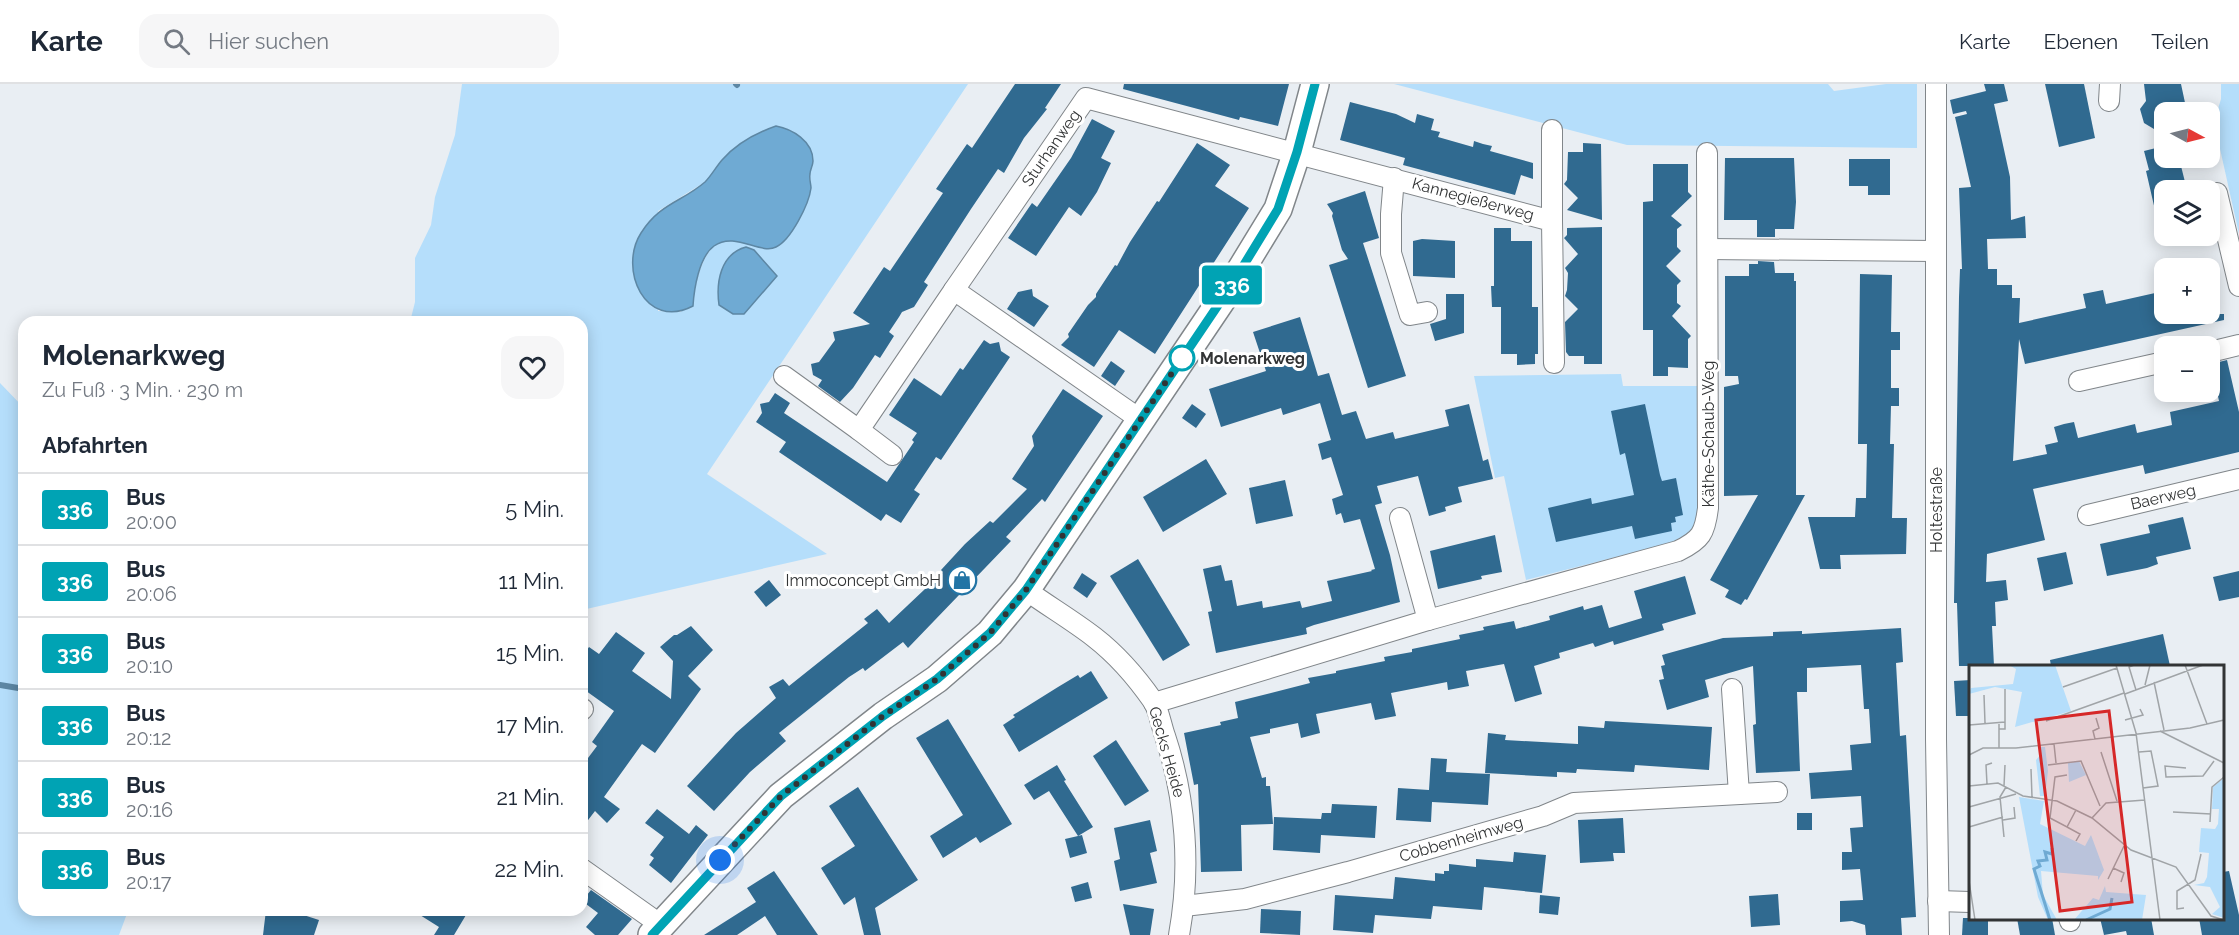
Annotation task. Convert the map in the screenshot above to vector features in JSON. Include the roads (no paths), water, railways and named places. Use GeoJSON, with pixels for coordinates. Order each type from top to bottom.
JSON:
{"type":"FeatureCollection","features":[{"type":"Feature","properties":{"kind":"street"},"geometry":{"type":"LineString","coordinates":[[588,874],[656,930],[781,796],[883,716],[937,679],[990,633],[1026,590],[1142,420],[1231,286],[1278,209],[1297,152],[1315,84]]}},
{"type":"Feature","properties":{"kind":"street","name":"Holtestraße"},"geometry":{"type":"LineString","coordinates":[[1936,84],[1939,935]]}},
{"type":"Feature","properties":{"kind":"street","name":"Sturhanweg"},"geometry":{"type":"LineString","coordinates":[[859,430],[1086,98],[1297,152]]}},
{"type":"Feature","properties":{"kind":"street","name":"Kannegießerweg"},"geometry":{"type":"LineString","coordinates":[[1552,130],[1554,363]]}},
{"type":"Feature","properties":{"kind":"street","name":"Kannegießerweg"},"geometry":{"type":"LineString","coordinates":[[1297,152],[1552,221]]}},
{"type":"Feature","properties":{"kind":"street","name":"Käthe-Schaub-Weg"},"geometry":{"type":"LineString","coordinates":[[1428,620],[1678,550],[1695,542],[1706,527],[1708,508],[1707,153]]}},
{"type":"Feature","properties":{"kind":"street","name":"Kannegießerweg"},"geometry":{"type":"LineString","coordinates":[[1394,178],[1391,253],[1410,315],[1427,312]]}},
{"type":"Feature","properties":{"kind":"street"},"geometry":{"type":"LineString","coordinates":[[2220,206],[2239,286]]}},
{"type":"Feature","properties":{"kind":"street"},"geometry":{"type":"LineString","coordinates":[[1708,249],[1935,250]]}},
{"type":"Feature","properties":{"kind":"street"},"geometry":{"type":"LineString","coordinates":[[954,290],[1142,420]]}},
{"type":"Feature","properties":{"kind":"street"},"geometry":{"type":"LineString","coordinates":[[2220,350],[2239,345]]}},
{"type":"Feature","properties":{"kind":"street"},"geometry":{"type":"LineString","coordinates":[[2079,381],[2154,364]]}},
{"type":"Feature","properties":{"kind":"street"},"geometry":{"type":"LineString","coordinates":[[784,376],[892,455]]}},
{"type":"Feature","properties":{"kind":"street","name":"Baerweg"},"geometry":{"type":"LineString","coordinates":[[2088,515],[2239,479]]}},
{"type":"Feature","properties":{"kind":"street"},"geometry":{"type":"LineString","coordinates":[[1154,703],[1428,620],[1400,518]]}},
{"type":"Feature","properties":{"kind":"street","name":"Gecks Heide"},"geometry":{"type":"LineString","coordinates":[[1026,590],[1094,637],[1114,656],[1154,703],[1176,771],[1182,802],[1185,872],[1184,906],[1179,935]]}},
{"type":"Feature","properties":{"kind":"street"},"geometry":{"type":"LineString","coordinates":[[1731,689],[1740,794]]}},
{"type":"Feature","properties":{"kind":"street","name":"Cobbenheimweg"},"geometry":{"type":"LineString","coordinates":[[1184,906],[1245,899],[1314,881],[1543,816],[1574,803],[1777,792]]}},
{"type":"Feature","properties":{"kind":"street"},"geometry":{"type":"LineString","coordinates":[[1938,902],[1969,902]]}},
{"type":"Feature","properties":{"kind":"waterway"},"geometry":{"type":"LineString","coordinates":[[0,685],[18,688]]}},
{"type":"Feature","properties":{"kind":"place","name":"Molenarkweg"},"geometry":{"type":"Point","coordinates":[1182,358]}},
{"type":"Feature","properties":{"kind":"place","name":"Immoconcept GmbH"},"geometry":{"type":"Point","coordinates":[962,580]}}]}
